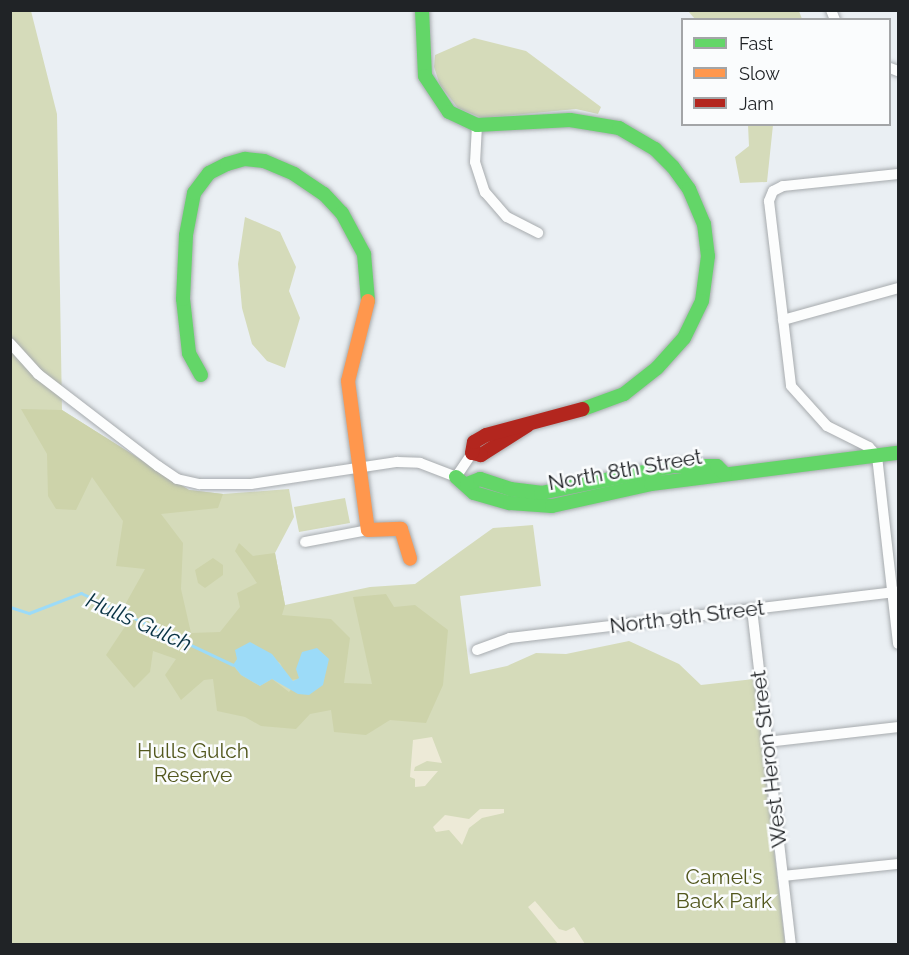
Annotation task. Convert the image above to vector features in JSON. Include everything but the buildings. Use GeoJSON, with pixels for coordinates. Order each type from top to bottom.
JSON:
{"type":"FeatureCollection","features":[{"type":"Feature","properties":{"kind":"street"},"geometry":{"type":"LineString","coordinates":[[422,10],[422,59],[432,91],[449,112],[477,125],[570,120],[620,128],[654,149],[673,167],[689,189],[704,224],[708,256],[702,301],[684,338],[657,368],[624,394],[528,425],[481,455],[472,453],[461,481]]}},
{"type":"Feature","properties":{"kind":"street"},"geometry":{"type":"LineString","coordinates":[[477,125],[475,162],[485,192],[507,217],[538,232]]}},
{"type":"Feature","properties":{"kind":"street"},"geometry":{"type":"LineString","coordinates":[[201,375],[189,353],[183,299],[186,235],[194,193],[209,173],[227,164],[245,159],[264,161],[324,194],[342,213],[364,254],[369,306],[348,381],[368,530]]}},
{"type":"Feature","properties":{"kind":"street"},"geometry":{"type":"LineString","coordinates":[[898,174],[783,186],[773,190],[770,201],[790,382],[797,395],[827,426],[869,447],[877,456],[896,592],[898,644]]}},
{"type":"Feature","properties":{"kind":"street"},"geometry":{"type":"LineString","coordinates":[[783,320],[898,288]]}},
{"type":"Feature","properties":{"kind":"street","name":"North 8th Street"},"geometry":{"type":"LineString","coordinates":[[10,343],[38,374],[177,479],[219,486],[251,484],[360,465],[420,463],[461,481],[480,479],[510,489],[541,493],[674,466],[717,466],[725,474],[898,453]]}},
{"type":"Feature","properties":{"kind":"street"},"geometry":{"type":"LineString","coordinates":[[305,542],[368,530],[401,529],[410,559]]}},
{"type":"Feature","properties":{"kind":"street","name":"North 9th Street"},"geometry":{"type":"LineString","coordinates":[[477,650],[510,638],[896,592]]}},
{"type":"Feature","properties":{"kind":"street","name":"West Heron Street"},"geometry":{"type":"LineString","coordinates":[[752,609],[791,945]]}},
{"type":"Feature","properties":{"kind":"street"},"geometry":{"type":"LineString","coordinates":[[767,741],[898,727]]}},
{"type":"Feature","properties":{"kind":"street"},"geometry":{"type":"LineString","coordinates":[[783,876],[898,864]]}},
{"type":"Feature","properties":{"kind":"green space","name":"Hulls Gulch Reserve"},"geometry":{"type":"Polygon","coordinates":[[[10,11],[31,11],[57,114],[62,410],[189,490],[223,494],[289,489],[294,517],[275,553],[285,605],[370,587],[415,584],[493,528],[533,525],[541,586],[460,596],[470,674],[507,666],[536,653],[566,654],[629,641],[679,664],[701,685],[754,679],[785,944],[11,944],[10,11]]]}},
{"type":"Feature","properties":{"kind":"green space"},"geometry":{"type":"Polygon","coordinates":[[[688,11],[799,11],[802,18],[694,18],[688,11]]]}},
{"type":"Feature","properties":{"kind":"green space"},"geometry":{"type":"Polygon","coordinates":[[[474,38],[526,51],[601,107],[598,114],[576,109],[482,118],[458,108],[440,85],[434,67],[435,55],[474,38]]]}},
{"type":"Feature","properties":{"kind":"green space"},"geometry":{"type":"Polygon","coordinates":[[[748,126],[773,126],[767,182],[740,183],[735,157],[749,146],[748,126]]]}},
{"type":"Feature","properties":{"kind":"green space"},"geometry":{"type":"Polygon","coordinates":[[[245,217],[280,232],[296,267],[289,291],[300,318],[285,368],[267,361],[252,344],[242,308],[238,264],[245,217]]]}},
{"type":"Feature","properties":{"kind":"green space"},"geometry":{"type":"Polygon","coordinates":[[[21,409],[62,410],[189,490],[223,494],[218,508],[161,514],[183,543],[181,589],[191,633],[220,632],[240,607],[237,593],[257,583],[235,551],[239,543],[253,556],[275,553],[285,605],[282,615],[331,619],[350,638],[344,683],[372,684],[353,597],[386,594],[394,607],[415,605],[448,630],[443,685],[426,723],[390,720],[366,735],[334,732],[331,710],[310,714],[296,729],[261,726],[245,717],[217,711],[213,679],[204,680],[181,700],[165,675],[176,659],[153,651],[150,672],[134,688],[106,655],[126,625],[126,603],[145,569],[116,566],[123,521],[92,477],[76,510],[56,509],[48,496],[47,454],[21,409]],[[255,645],[233,665],[241,675],[260,686],[272,679],[289,692],[299,679],[289,680],[280,663],[255,645]]]}},
{"type":"Feature","properties":{"kind":"green space"},"geometry":{"type":"Polygon","coordinates":[[[345,498],[350,523],[299,532],[294,507],[345,498]]]}},
{"type":"Feature","properties":{"kind":"green space"},"geometry":{"type":"Polygon","coordinates":[[[213,558],[223,565],[223,575],[205,588],[198,583],[195,570],[213,558]]]}},
{"type":"Feature","properties":{"kind":"sand"},"geometry":{"type":"Polygon","coordinates":[[[432,737],[442,763],[427,761],[415,767],[414,771],[438,771],[425,786],[415,787],[415,779],[410,777],[413,740],[432,737]]]}},
{"type":"Feature","properties":{"kind":"sand"},"geometry":{"type":"Polygon","coordinates":[[[480,809],[504,809],[504,813],[482,818],[469,828],[462,845],[449,830],[436,832],[433,827],[445,815],[469,819],[480,809]]]}},
{"type":"Feature","properties":{"kind":"sand"},"geometry":{"type":"Polygon","coordinates":[[[535,901],[559,929],[566,931],[574,927],[585,944],[558,944],[528,907],[535,901]]]}},
{"type":"Feature","properties":{"kind":"water"},"geometry":{"type":"Polygon","coordinates":[[[250,642],[272,654],[293,681],[299,678],[296,669],[302,652],[317,648],[329,659],[323,685],[309,695],[298,694],[272,679],[260,686],[241,675],[233,665],[237,659],[235,650],[250,642]]]}},
{"type":"Feature","properties":{"kind":"waterway","name":"Hulls Gulch"},"geometry":{"type":"LineString","coordinates":[[10,607],[29,613],[81,593],[233,665]]}},
{"type":"Feature","properties":{"kind":"traffic: fast"},"geometry":{"type":"LineString","coordinates":[[422,10],[425,76],[449,112],[477,125],[570,120],[619,128],[655,149],[673,167],[689,189],[704,224],[708,256],[702,301],[684,338],[657,368],[624,394],[583,409]]}},
{"type":"Feature","properties":{"kind":"traffic: fast"},"geometry":{"type":"LineString","coordinates":[[201,375],[189,353],[183,299],[186,235],[194,193],[209,173],[227,164],[245,159],[264,161],[294,174],[324,194],[342,213],[364,254],[368,301]]}},
{"type":"Feature","properties":{"kind":"traffic: fast"},"geometry":{"type":"LineString","coordinates":[[456,477],[474,493],[510,503],[552,506],[651,484],[898,453]]}},
{"type":"Feature","properties":{"kind":"traffic: fast"},"geometry":{"type":"LineString","coordinates":[[467,484],[480,479],[510,489],[541,493],[674,466],[717,466],[725,474]]}},
{"type":"Feature","properties":{"kind":"traffic: slow"},"geometry":{"type":"LineString","coordinates":[[368,301],[348,381],[368,530],[401,529],[410,559]]}},
{"type":"Feature","properties":{"kind":"traffic: jam"},"geometry":{"type":"LineString","coordinates":[[528,425],[481,455],[472,453],[474,442],[486,435],[583,409]]}},
{"type":"Feature","properties":{"kind":"park label","name":"Camel's Back Park"},"geometry":{"type":"Point","coordinates":[724,889]}}]}
